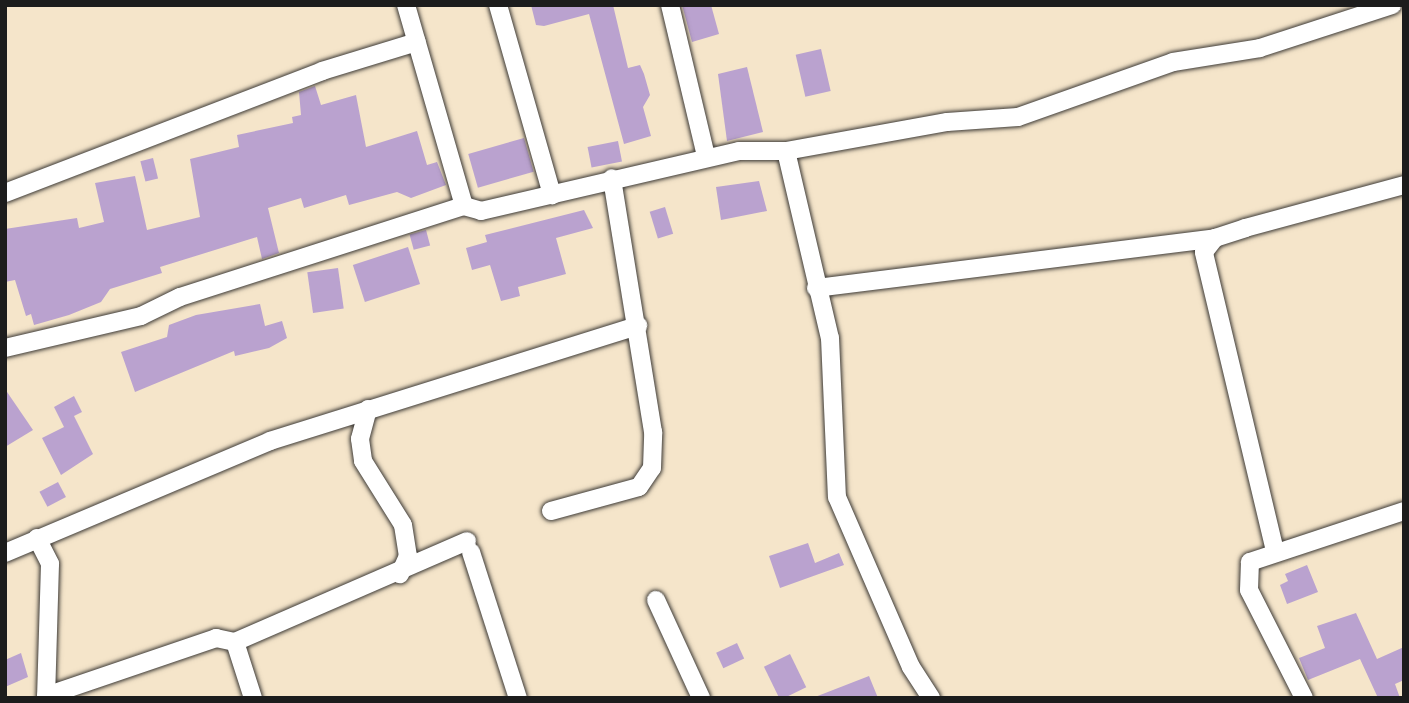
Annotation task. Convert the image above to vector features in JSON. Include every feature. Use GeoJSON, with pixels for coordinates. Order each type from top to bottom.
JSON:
{"type":"FeatureCollection","features":[{"type":"Feature","properties":{"kind":"street"},"geometry":{"type":"LineString","coordinates":[[406,5],[464,206]]}},
{"type":"Feature","properties":{"kind":"street"},"geometry":{"type":"LineString","coordinates":[[498,5],[552,195]]}},
{"type":"Feature","properties":{"kind":"street"},"geometry":{"type":"LineString","coordinates":[[670,5],[706,156]]}},
{"type":"Feature","properties":{"kind":"street"},"geometry":{"type":"LineString","coordinates":[[5,348],[141,316],[180,297],[464,206],[481,211],[706,156],[786,150],[947,122],[1018,117],[1173,62],[1249,51],[1392,5]]}},
{"type":"Feature","properties":{"kind":"street"},"geometry":{"type":"LineString","coordinates":[[5,193],[321,71],[417,42]]}},
{"type":"Feature","properties":{"kind":"street"},"geometry":{"type":"LineString","coordinates":[[786,150],[816,288],[830,338],[837,497],[911,667],[931,698]]}},
{"type":"Feature","properties":{"kind":"street"},"geometry":{"type":"LineString","coordinates":[[551,511],[623,494],[639,486],[652,468],[638,326],[612,178]]}},
{"type":"Feature","properties":{"kind":"street"},"geometry":{"type":"LineString","coordinates":[[816,288],[1215,238],[1404,185]]}},
{"type":"Feature","properties":{"kind":"street"},"geometry":{"type":"LineString","coordinates":[[1215,238],[1204,252],[1207,269],[1275,551]]}},
{"type":"Feature","properties":{"kind":"street"},"geometry":{"type":"LineString","coordinates":[[5,553],[150,487],[368,409],[638,326]]}},
{"type":"Feature","properties":{"kind":"street"},"geometry":{"type":"LineString","coordinates":[[368,409],[360,439],[363,461],[403,526],[408,556],[400,574]]}},
{"type":"Feature","properties":{"kind":"street"},"geometry":{"type":"LineString","coordinates":[[1304,698],[1249,590],[1250,562],[1275,551],[1404,511]]}},
{"type":"Feature","properties":{"kind":"street"},"geometry":{"type":"LineString","coordinates":[[37,538],[50,564],[46,697],[216,638],[235,642],[469,547],[518,698]]}},
{"type":"Feature","properties":{"kind":"street"},"geometry":{"type":"LineString","coordinates":[[656,600],[701,698]]}},
{"type":"Feature","properties":{"kind":"street"},"geometry":{"type":"LineString","coordinates":[[235,642],[253,698]]}},
{"type":"Feature","properties":{"kind":"building"},"geometry":{"type":"Polygon","coordinates":[[[531,5],[613,5],[628,68],[640,65],[644,74],[650,95],[643,107],[651,136],[624,144],[589,14],[544,26],[536,25],[531,5]]]}},
{"type":"Feature","properties":{"kind":"building"},"geometry":{"type":"Polygon","coordinates":[[[682,5],[711,5],[719,34],[692,42],[682,5]]]}},
{"type":"Feature","properties":{"kind":"building"},"geometry":{"type":"Polygon","coordinates":[[[821,49],[831,91],[805,97],[796,55],[821,49]]]}},
{"type":"Feature","properties":{"kind":"building"},"geometry":{"type":"Polygon","coordinates":[[[747,67],[763,132],[727,141],[718,74],[747,67]]]}},
{"type":"Feature","properties":{"kind":"building"},"geometry":{"type":"Polygon","coordinates":[[[315,86],[321,105],[356,95],[366,147],[417,131],[427,165],[437,162],[446,185],[411,198],[397,192],[349,205],[346,195],[304,208],[301,198],[268,208],[279,253],[262,259],[257,237],[160,267],[162,273],[110,289],[101,302],[69,315],[34,325],[31,314],[26,316],[15,280],[5,282],[5,229],[77,218],[79,228],[104,222],[95,183],[135,176],[147,230],[200,217],[190,159],[239,147],[237,135],[293,123],[292,117],[301,115],[299,92],[315,86]]]}},
{"type":"Feature","properties":{"kind":"building"},"geometry":{"type":"Polygon","coordinates":[[[524,138],[534,172],[478,188],[468,154],[524,138]]]}},
{"type":"Feature","properties":{"kind":"building"},"geometry":{"type":"Polygon","coordinates":[[[618,141],[622,162],[592,168],[588,147],[618,141]]]}},
{"type":"Feature","properties":{"kind":"building"},"geometry":{"type":"Polygon","coordinates":[[[153,158],[158,178],[145,182],[140,161],[153,158]]]}},
{"type":"Feature","properties":{"kind":"building"},"geometry":{"type":"Polygon","coordinates":[[[759,181],[767,211],[721,220],[716,187],[759,181]]]}},
{"type":"Feature","properties":{"kind":"building"},"geometry":{"type":"Polygon","coordinates":[[[665,207],[673,234],[658,238],[650,212],[665,207]]]}},
{"type":"Feature","properties":{"kind":"building"},"geometry":{"type":"Polygon","coordinates":[[[584,210],[593,228],[556,238],[566,274],[518,287],[520,296],[501,301],[490,265],[472,270],[466,248],[487,242],[485,235],[584,210]]]}},
{"type":"Feature","properties":{"kind":"building"},"geometry":{"type":"Polygon","coordinates":[[[426,230],[430,245],[414,250],[410,234],[426,230]]]}},
{"type":"Feature","properties":{"kind":"building"},"geometry":{"type":"Polygon","coordinates":[[[408,247],[420,284],[365,302],[353,265],[408,247]]]}},
{"type":"Feature","properties":{"kind":"building"},"geometry":{"type":"Polygon","coordinates":[[[338,268],[344,309],[313,313],[307,272],[338,268]]]}},
{"type":"Feature","properties":{"kind":"building"},"geometry":{"type":"Polygon","coordinates":[[[260,304],[265,326],[282,321],[287,338],[269,348],[235,356],[234,351],[135,392],[121,352],[167,337],[169,325],[196,315],[260,304]]]}},
{"type":"Feature","properties":{"kind":"building"},"geometry":{"type":"Polygon","coordinates":[[[5,389],[33,430],[5,447],[5,389]]]}},
{"type":"Feature","properties":{"kind":"building"},"geometry":{"type":"Polygon","coordinates":[[[74,396],[82,412],[74,416],[93,454],[61,475],[42,438],[64,427],[54,407],[74,396]]]}},
{"type":"Feature","properties":{"kind":"building"},"geometry":{"type":"Polygon","coordinates":[[[58,482],[66,497],[47,507],[39,492],[58,482]]]}},
{"type":"Feature","properties":{"kind":"building"},"geometry":{"type":"Polygon","coordinates":[[[808,543],[815,563],[839,553],[844,565],[780,588],[769,556],[808,543]]]}},
{"type":"Feature","properties":{"kind":"building"},"geometry":{"type":"Polygon","coordinates":[[[1307,565],[1318,592],[1287,604],[1280,585],[1288,581],[1285,574],[1307,565]]]}},
{"type":"Feature","properties":{"kind":"building"},"geometry":{"type":"Polygon","coordinates":[[[1356,613],[1377,659],[1404,647],[1404,680],[1395,684],[1400,698],[1378,698],[1360,659],[1308,680],[1299,658],[1325,648],[1317,626],[1356,613]]]}},
{"type":"Feature","properties":{"kind":"building"},"geometry":{"type":"Polygon","coordinates":[[[737,643],[744,658],[723,668],[716,653],[737,643]]]}},
{"type":"Feature","properties":{"kind":"building"},"geometry":{"type":"Polygon","coordinates":[[[21,653],[28,677],[5,687],[5,660],[21,653]]]}},
{"type":"Feature","properties":{"kind":"building"},"geometry":{"type":"Polygon","coordinates":[[[790,654],[806,687],[779,698],[764,667],[790,654]]]}},
{"type":"Feature","properties":{"kind":"building"},"geometry":{"type":"Polygon","coordinates":[[[869,676],[878,698],[815,698],[815,697],[869,676]]]}}]}
